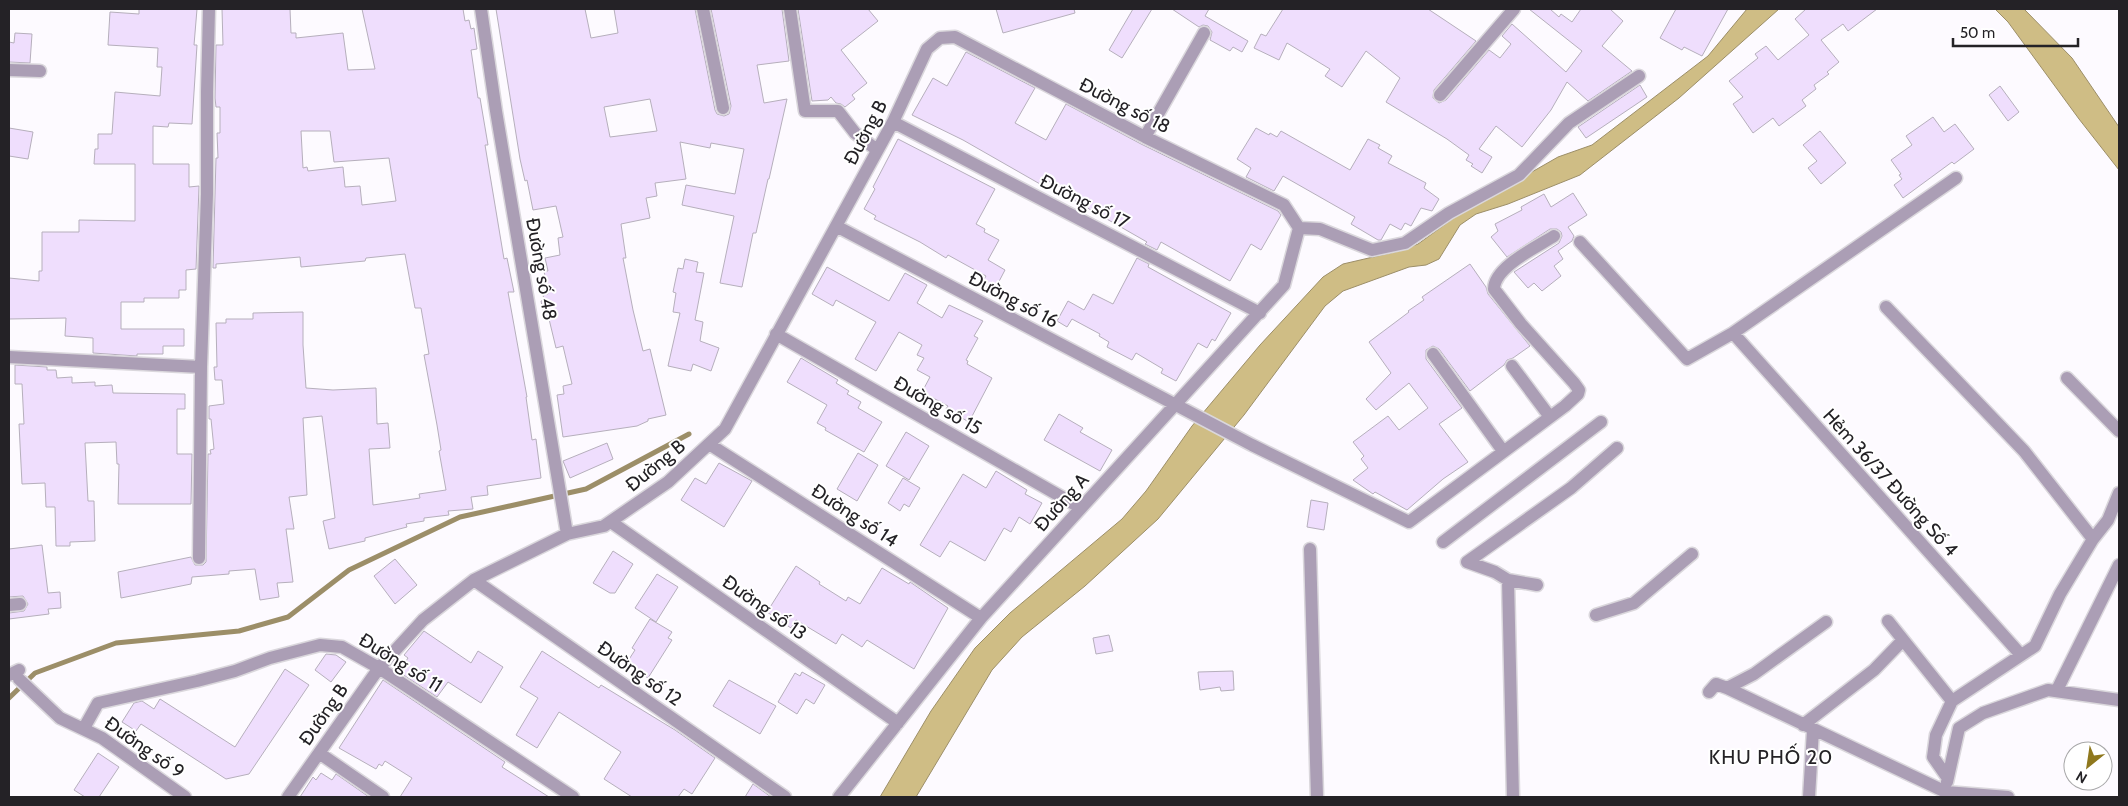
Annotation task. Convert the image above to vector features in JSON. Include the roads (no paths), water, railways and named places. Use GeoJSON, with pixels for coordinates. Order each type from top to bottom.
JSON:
{"type":"FeatureCollection","features":[{"type":"Feature","properties":{"kind":"street"},"geometry":{"type":"LineString","coordinates":[[198,558],[208,194],[206,92],[209,9]]}},
{"type":"Feature","properties":{"kind":"street","name":"Đường số 48"},"geometry":{"type":"LineString","coordinates":[[481,9],[567,534]]}},
{"type":"Feature","properties":{"kind":"street"},"geometry":{"type":"LineString","coordinates":[[703,9],[723,108]]}},
{"type":"Feature","properties":{"kind":"street"},"geometry":{"type":"LineString","coordinates":[[790,9],[805,112],[838,111],[855,133],[878,150]]}},
{"type":"Feature","properties":{"kind":"street"},"geometry":{"type":"LineString","coordinates":[[1440,95],[1514,9]]}},
{"type":"Feature","properties":{"kind":"street"},"geometry":{"type":"LineString","coordinates":[[1146,137],[1204,33]]}},
{"type":"Feature","properties":{"kind":"street","name":"Đường số 18"},"geometry":{"type":"LineString","coordinates":[[927,49],[940,38],[955,37],[1146,137],[1284,205],[1299,228]]}},
{"type":"Feature","properties":{"kind":"street","name":"Đường B"},"geometry":{"type":"LineString","coordinates":[[288,797],[379,668],[423,620],[474,580],[567,534],[604,526],[611,522],[668,482],[725,429],[893,122],[927,49]]}},
{"type":"Feature","properties":{"kind":"street"},"geometry":{"type":"LineString","coordinates":[[9,70],[40,71]]}},
{"type":"Feature","properties":{"kind":"street"},"geometry":{"type":"LineString","coordinates":[[1299,228],[1320,229],[1372,250],[1405,244],[1449,213],[1519,175],[1569,123],[1640,76]]}},
{"type":"Feature","properties":{"kind":"street","name":"Đường số 17"},"geometry":{"type":"LineString","coordinates":[[893,122],[1260,313]]}},
{"type":"Feature","properties":{"kind":"street"},"geometry":{"type":"LineString","coordinates":[[1580,242],[1687,358],[1733,334],[1956,178]]}},
{"type":"Feature","properties":{"kind":"street","name":"Đường số 16"},"geometry":{"type":"LineString","coordinates":[[836,226],[1174,405],[1409,522],[1503,451]]}},
{"type":"Feature","properties":{"kind":"street","name":"Đường A"},"geometry":{"type":"LineString","coordinates":[[839,797],[981,618],[1260,313],[1284,284],[1299,228]]}},
{"type":"Feature","properties":{"kind":"street"},"geometry":{"type":"LineString","coordinates":[[1433,354],[1503,451],[1578,394],[1579,390],[1521,324],[1494,289],[1494,283],[1502,270],[1554,236]]}},
{"type":"Feature","properties":{"kind":"street"},"geometry":{"type":"LineString","coordinates":[[1886,307],[2024,451],[2093,538]]}},
{"type":"Feature","properties":{"kind":"street","name":"Đường số 15"},"geometry":{"type":"LineString","coordinates":[[776,334],[1081,508]]}},
{"type":"Feature","properties":{"kind":"street","name":"Hẻm 36/37 Đường Số 4"},"geometry":{"type":"LineString","coordinates":[[1733,334],[2020,655]]}},
{"type":"Feature","properties":{"kind":"street"},"geometry":{"type":"LineString","coordinates":[[9,357],[202,367]]}},
{"type":"Feature","properties":{"kind":"street"},"geometry":{"type":"LineString","coordinates":[[1512,366],[1550,417]]}},
{"type":"Feature","properties":{"kind":"street"},"geometry":{"type":"LineString","coordinates":[[2067,378],[2119,431]]}},
{"type":"Feature","properties":{"kind":"street"},"geometry":{"type":"LineString","coordinates":[[1443,542],[1601,422]]}},
{"type":"Feature","properties":{"kind":"street","name":"Đường số 14"},"geometry":{"type":"LineString","coordinates":[[709,444],[981,618]]}},
{"type":"Feature","properties":{"kind":"street"},"geometry":{"type":"LineString","coordinates":[[1537,585],[1508,580],[1495,572],[1467,562],[1571,488],[1617,448]]}},
{"type":"Feature","properties":{"kind":"street"},"geometry":{"type":"LineString","coordinates":[[1947,777],[1933,757],[1936,735],[1952,701],[2035,646],[2060,594],[2093,538],[2108,520],[2119,493]]}},
{"type":"Feature","properties":{"kind":"street","name":"Đường số 13"},"geometry":{"type":"LineString","coordinates":[[611,522],[898,723]]}},
{"type":"Feature","properties":{"kind":"street"},"geometry":{"type":"LineString","coordinates":[[1310,549],[1317,797]]}},
{"type":"Feature","properties":{"kind":"street"},"geometry":{"type":"LineString","coordinates":[[1596,615],[1634,603],[1692,554]]}},
{"type":"Feature","properties":{"kind":"street"},"geometry":{"type":"LineString","coordinates":[[2057,690],[2119,565]]}},
{"type":"Feature","properties":{"kind":"street","name":"Đường số 12"},"geometry":{"type":"LineString","coordinates":[[474,580],[785,797]]}},
{"type":"Feature","properties":{"kind":"street"},"geometry":{"type":"LineString","coordinates":[[1508,580],[1513,797]]}},
{"type":"Feature","properties":{"kind":"street"},"geometry":{"type":"LineString","coordinates":[[1888,621],[1952,701]]}},
{"type":"Feature","properties":{"kind":"street"},"geometry":{"type":"LineString","coordinates":[[1727,688],[1754,674],[1826,622]]}},
{"type":"Feature","properties":{"kind":"street"},"geometry":{"type":"LineString","coordinates":[[1808,727],[1874,670],[1903,640]]}},
{"type":"Feature","properties":{"kind":"street","name":"Đường số 11"},"geometry":{"type":"LineString","coordinates":[[84,728],[98,703],[197,681],[235,671],[270,658],[320,646],[342,647],[379,668],[573,797]]}},
{"type":"Feature","properties":{"kind":"street","name":"Đường số 9"},"geometry":{"type":"LineString","coordinates":[[15,675],[60,718],[102,738],[185,797]]}},
{"type":"Feature","properties":{"kind":"street"},"geometry":{"type":"LineString","coordinates":[[1709,692],[1716,684],[1727,688],[1946,795],[2008,797]]}},
{"type":"Feature","properties":{"kind":"street"},"geometry":{"type":"LineString","coordinates":[[1946,795],[1947,777],[1959,728],[1983,713],[2048,690],[2119,700]]}},
{"type":"Feature","properties":{"kind":"street"},"geometry":{"type":"LineString","coordinates":[[1808,727],[1810,797]]}},
{"type":"Feature","properties":{"kind":"street"},"geometry":{"type":"LineString","coordinates":[[319,753],[383,797]]}},
{"type":"Feature","properties":{"kind":"waterway"},"geometry":{"type":"LineString","coordinates":[[9,698],[35,673],[116,643],[239,631],[288,617],[349,570],[460,517],[586,489],[689,434]]}},
{"type":"Feature","properties":{"kind":"district","name":"KHU PHỐ 20"},"geometry":{"type":"Point","coordinates":[1771,757]}}]}
